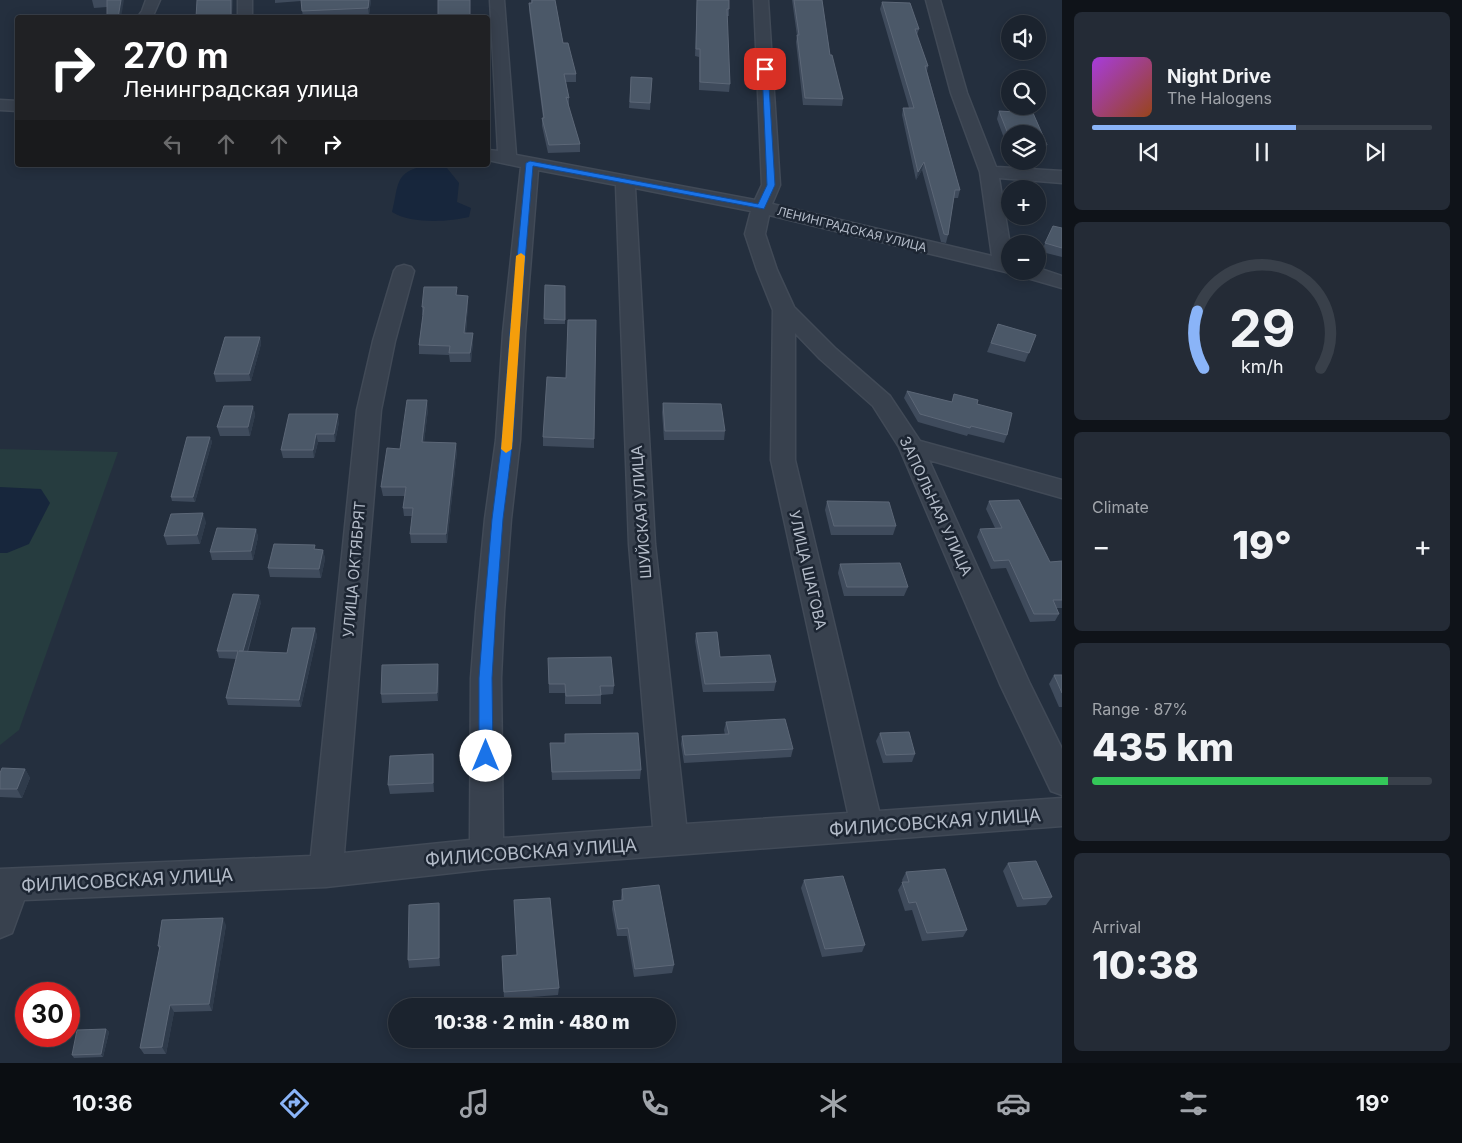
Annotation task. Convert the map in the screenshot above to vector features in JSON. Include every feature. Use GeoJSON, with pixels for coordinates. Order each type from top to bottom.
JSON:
{"type":"FeatureCollection","features":[{"type":"Feature","properties":{"kind":"street"},"geometry":{"type":"LineString","coordinates":[[146,15],[153,0]]}},
{"type":"Feature","properties":{"kind":"street"},"geometry":{"type":"LineString","coordinates":[[245,0],[245,15]]}},
{"type":"Feature","properties":{"kind":"street"},"geometry":{"type":"LineString","coordinates":[[487,854],[486,678],[498,519],[508,440],[514,333],[518,161],[497,0]]}},
{"type":"Feature","properties":{"kind":"street","name":"ЗАПОЛЬНАЯ УЛИЦА"},"geometry":{"type":"LineString","coordinates":[[761,0],[771,185],[761,207],[755,234],[767,270],[784,310],[828,354],[882,401],[912,447],[1015,684],[1062,781]]}},
{"type":"Feature","properties":{"kind":"street"},"geometry":{"type":"LineString","coordinates":[[933,0],[959,94],[989,172],[1001,238]]}},
{"type":"Feature","properties":{"kind":"street"},"geometry":{"type":"LineString","coordinates":[[0,105],[15,106]]}},
{"type":"Feature","properties":{"kind":"street","name":"ЛЕНИНГРАДСКАЯ УЛИЦА"},"geometry":{"type":"LineString","coordinates":[[490,155],[761,207],[1001,265]]}},
{"type":"Feature","properties":{"kind":"street"},"geometry":{"type":"LineString","coordinates":[[989,172],[1062,177]]}},
{"type":"Feature","properties":{"kind":"street","name":"ШУЙСКАЯ УЛИЦА"},"geometry":{"type":"LineString","coordinates":[[625,181],[642,544],[671,842]]}},
{"type":"Feature","properties":{"kind":"street","name":"УЛИЦА ОКТЯБРЯТ"},"geometry":{"type":"LineString","coordinates":[[326,870],[369,410],[384,341],[404,271]]}},
{"type":"Feature","properties":{"kind":"street"},"geometry":{"type":"LineString","coordinates":[[1046,277],[1062,282]]}},
{"type":"Feature","properties":{"kind":"street","name":"УЛИЦА ШАГОВА"},"geometry":{"type":"LineString","coordinates":[[784,310],[783,460],[867,827]]}},
{"type":"Feature","properties":{"kind":"street"},"geometry":{"type":"LineString","coordinates":[[912,447],[1062,489]]}},
{"type":"Feature","properties":{"kind":"street","name":"ФИЛИСОВСКАЯ УЛИЦА"},"geometry":{"type":"LineString","coordinates":[[5,885],[326,870],[487,854],[1062,812]]}},
{"type":"Feature","properties":{"kind":"street"},"geometry":{"type":"LineString","coordinates":[[0,921],[5,885]]}},
{"type":"Feature","properties":{"kind":"green space"},"geometry":{"type":"Polygon","coordinates":[[[0,449],[118,452],[19,730],[0,745],[0,449]]]}},
{"type":"Feature","properties":{"kind":"water"},"geometry":{"type":"Polygon","coordinates":[[[416,168],[447,168],[459,183],[457,202],[471,208],[469,217],[430,221],[409,219],[392,212],[400,181],[403,176],[416,168]]]}},
{"type":"Feature","properties":{"kind":"water"},"geometry":{"type":"Polygon","coordinates":[[[0,487],[41,489],[50,503],[29,544],[7,553],[0,553],[0,487]]]}},
{"type":"Feature","properties":{"kind":"building"},"geometry":{"type":"Polygon","coordinates":[[[107,0],[121,0],[118,15],[107,15],[107,0]]]}},
{"type":"Feature","properties":{"kind":"building"},"geometry":{"type":"Polygon","coordinates":[[[197,0],[231,0],[231,15],[196,15],[197,0]]]}},
{"type":"Feature","properties":{"kind":"building"},"geometry":{"type":"Polygon","coordinates":[[[301,0],[369,0],[368,8],[302,11],[301,0]]]}},
{"type":"Feature","properties":{"kind":"building"},"geometry":{"type":"Polygon","coordinates":[[[438,0],[470,0],[470,15],[438,15],[438,0]]]}},
{"type":"Feature","properties":{"kind":"building"},"geometry":{"type":"Polygon","coordinates":[[[532,0],[555,0],[563,43],[568,43],[576,74],[564,74],[569,98],[566,97],[580,144],[549,145],[542,118],[544,118],[529,3],[532,3],[532,0]]]}},
{"type":"Feature","properties":{"kind":"building"},"geometry":{"type":"Polygon","coordinates":[[[697,0],[729,0],[729,9],[727,9],[730,84],[700,82],[700,49],[696,49],[697,0]]]}},
{"type":"Feature","properties":{"kind":"building"},"geometry":{"type":"Polygon","coordinates":[[[794,0],[822,0],[830,55],[832,55],[843,99],[805,98],[794,0]]]}},
{"type":"Feature","properties":{"kind":"building"},"geometry":{"type":"Polygon","coordinates":[[[882,2],[910,3],[919,29],[915,29],[928,66],[925,66],[960,190],[955,190],[948,235],[944,234],[924,162],[918,172],[903,108],[914,108],[882,2]]]}},
{"type":"Feature","properties":{"kind":"building"},"geometry":{"type":"Polygon","coordinates":[[[631,77],[652,78],[650,103],[630,102],[631,77]]]}},
{"type":"Feature","properties":{"kind":"building"},"geometry":{"type":"Polygon","coordinates":[[[999,111],[1001,111],[1001,115],[1034,115],[1038,125],[1004,125],[999,111]]]}},
{"type":"Feature","properties":{"kind":"building"},"geometry":{"type":"Polygon","coordinates":[[[1053,226],[1062,228],[1062,248],[1046,243],[1053,226]]]}},
{"type":"Feature","properties":{"kind":"building"},"geometry":{"type":"Polygon","coordinates":[[[545,285],[565,286],[565,320],[544,319],[545,285]]]}},
{"type":"Feature","properties":{"kind":"building"},"geometry":{"type":"Polygon","coordinates":[[[424,287],[457,287],[456,295],[468,296],[464,333],[473,333],[470,353],[449,353],[450,346],[419,345],[424,307],[422,307],[424,287]]]}},
{"type":"Feature","properties":{"kind":"building"},"geometry":{"type":"Polygon","coordinates":[[[568,320],[596,320],[594,439],[543,437],[547,377],[566,378],[568,320]]]}},
{"type":"Feature","properties":{"kind":"building"},"geometry":{"type":"Polygon","coordinates":[[[998,324],[1036,335],[1029,353],[991,343],[998,324]]]}},
{"type":"Feature","properties":{"kind":"building"},"geometry":{"type":"Polygon","coordinates":[[[225,337],[260,337],[249,374],[214,374],[225,337]]]}},
{"type":"Feature","properties":{"kind":"building"},"geometry":{"type":"Polygon","coordinates":[[[907,391],[952,402],[954,394],[978,400],[977,404],[1012,413],[1007,435],[971,426],[970,428],[920,414],[907,391]]]}},
{"type":"Feature","properties":{"kind":"building"},"geometry":{"type":"Polygon","coordinates":[[[407,400],[427,400],[422,442],[456,443],[446,534],[410,534],[413,508],[403,508],[406,487],[381,487],[387,448],[400,449],[407,400]]]}},
{"type":"Feature","properties":{"kind":"building"},"geometry":{"type":"Polygon","coordinates":[[[663,403],[721,404],[725,431],[665,431],[663,403]]]}},
{"type":"Feature","properties":{"kind":"building"},"geometry":{"type":"Polygon","coordinates":[[[224,406],[253,406],[248,427],[217,427],[224,406]]]}},
{"type":"Feature","properties":{"kind":"building"},"geometry":{"type":"Polygon","coordinates":[[[289,414],[338,414],[334,434],[316,434],[313,450],[281,450],[289,414]]]}},
{"type":"Feature","properties":{"kind":"building"},"geometry":{"type":"Polygon","coordinates":[[[187,437],[210,437],[193,497],[171,497],[187,437]]]}},
{"type":"Feature","properties":{"kind":"building"},"geometry":{"type":"Polygon","coordinates":[[[1019,500],[1050,562],[1062,561],[1062,600],[1053,600],[1059,614],[1034,614],[1009,560],[994,561],[980,529],[1002,528],[989,501],[1019,500]]]}},
{"type":"Feature","properties":{"kind":"building"},"geometry":{"type":"Polygon","coordinates":[[[827,501],[889,502],[896,526],[834,526],[827,501]]]}},
{"type":"Feature","properties":{"kind":"building"},"geometry":{"type":"Polygon","coordinates":[[[203,513],[197,535],[164,536],[171,514],[203,513]]]}},
{"type":"Feature","properties":{"kind":"building"},"geometry":{"type":"Polygon","coordinates":[[[217,528],[256,529],[251,551],[210,552],[217,528]]]}},
{"type":"Feature","properties":{"kind":"building"},"geometry":{"type":"Polygon","coordinates":[[[274,544],[315,545],[314,549],[323,550],[319,569],[268,568],[274,544]]]}},
{"type":"Feature","properties":{"kind":"building"},"geometry":{"type":"Polygon","coordinates":[[[900,563],[908,587],[847,587],[840,564],[900,563]]]}},
{"type":"Feature","properties":{"kind":"building"},"geometry":{"type":"Polygon","coordinates":[[[233,594],[259,595],[243,651],[239,651],[287,653],[292,628],[315,628],[299,700],[226,698],[238,651],[217,651],[233,594]]]}},
{"type":"Feature","properties":{"kind":"building"},"geometry":{"type":"Polygon","coordinates":[[[717,632],[720,657],[770,655],[776,682],[705,684],[696,633],[717,632]]]}},
{"type":"Feature","properties":{"kind":"building"},"geometry":{"type":"Polygon","coordinates":[[[611,657],[614,686],[600,686],[601,695],[566,696],[565,684],[549,684],[548,658],[611,657]]]}},
{"type":"Feature","properties":{"kind":"building"},"geometry":{"type":"Polygon","coordinates":[[[438,664],[437,693],[381,694],[382,665],[438,664]]]}},
{"type":"Feature","properties":{"kind":"building"},"geometry":{"type":"Polygon","coordinates":[[[1054,675],[1062,675],[1062,693],[1054,675]]]}},
{"type":"Feature","properties":{"kind":"building"},"geometry":{"type":"Polygon","coordinates":[[[785,719],[793,749],[685,755],[682,736],[729,734],[726,722],[785,719]]]}},
{"type":"Feature","properties":{"kind":"building"},"geometry":{"type":"Polygon","coordinates":[[[909,732],[915,754],[886,755],[880,733],[909,732]]]}},
{"type":"Feature","properties":{"kind":"building"},"geometry":{"type":"Polygon","coordinates":[[[638,733],[641,770],[552,772],[550,743],[565,743],[565,734],[638,733]]]}},
{"type":"Feature","properties":{"kind":"building"},"geometry":{"type":"Polygon","coordinates":[[[433,754],[433,783],[388,785],[390,756],[433,754]]]}},
{"type":"Feature","properties":{"kind":"building"},"geometry":{"type":"Polygon","coordinates":[[[2,768],[25,769],[17,789],[0,789],[0,773],[2,768]]]}},
{"type":"Feature","properties":{"kind":"building"},"geometry":{"type":"Polygon","coordinates":[[[1036,861],[1052,897],[1023,899],[1008,863],[1036,861]]]}},
{"type":"Feature","properties":{"kind":"building"},"geometry":{"type":"Polygon","coordinates":[[[945,869],[967,930],[927,933],[916,902],[909,903],[902,882],[909,882],[906,872],[945,869]]]}},
{"type":"Feature","properties":{"kind":"building"},"geometry":{"type":"Polygon","coordinates":[[[843,876],[865,945],[825,949],[804,880],[843,876]]]}},
{"type":"Feature","properties":{"kind":"building"},"geometry":{"type":"Polygon","coordinates":[[[659,885],[674,965],[635,969],[628,928],[618,929],[613,901],[623,900],[622,889],[659,885]]]}},
{"type":"Feature","properties":{"kind":"building"},"geometry":{"type":"Polygon","coordinates":[[[550,898],[559,988],[504,992],[502,956],[517,955],[514,900],[550,898]]]}},
{"type":"Feature","properties":{"kind":"building"},"geometry":{"type":"Polygon","coordinates":[[[439,903],[439,958],[408,960],[409,905],[439,903]]]}},
{"type":"Feature","properties":{"kind":"building"},"geometry":{"type":"Polygon","coordinates":[[[223,918],[209,1004],[170,1005],[162,1047],[140,1048],[160,946],[158,946],[162,920],[223,918]]]}},
{"type":"Feature","properties":{"kind":"building"},"geometry":{"type":"Polygon","coordinates":[[[106,1029],[101,1054],[72,1055],[74,1047],[80,1047],[80,1030],[106,1029]]]}},
{"type":"Feature","properties":{"kind":"slow traffic"},"geometry":{"type":"LineString","coordinates":[[506,449],[521,256]]}},
{"type":"Feature","properties":{"kind":"route"},"geometry":{"type":"LineString","coordinates":[[486,756],[486,678],[490,612],[498,519],[508,440],[514,333],[530,163],[761,207],[771,185],[765,69]]}}]}
